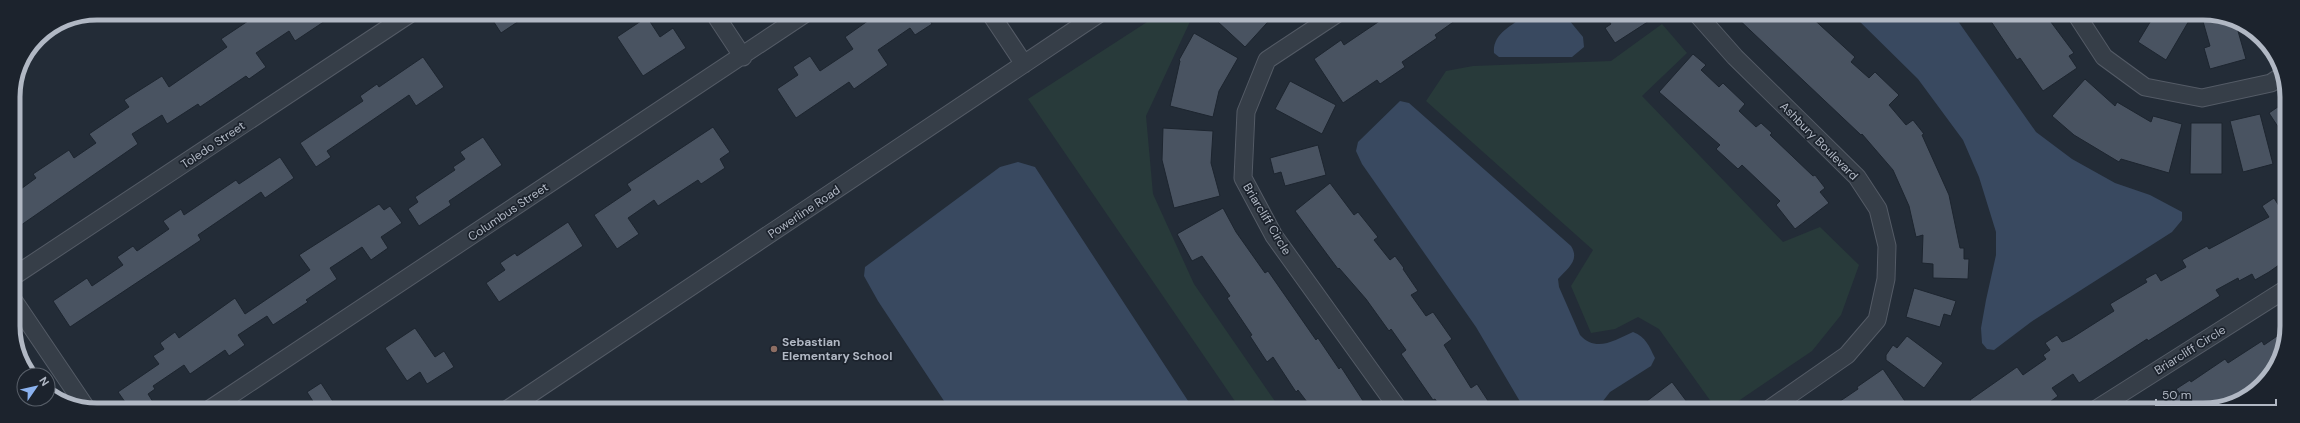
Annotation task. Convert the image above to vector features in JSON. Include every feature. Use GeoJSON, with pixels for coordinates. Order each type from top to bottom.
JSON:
{"type":"FeatureCollection","features":[{"type":"Feature","properties":{"kind":"street","name":"Toledo Street"},"geometry":{"type":"LineString","coordinates":[[20,272],[400,20]]}},
{"type":"Feature","properties":{"kind":"street"},"geometry":{"type":"LineString","coordinates":[[719,20],[743,57]]}},
{"type":"Feature","properties":{"kind":"street","name":"Columbus Street"},"geometry":{"type":"LineString","coordinates":[[219,403],[743,57],[796,20]]}},
{"type":"Feature","properties":{"kind":"street"},"geometry":{"type":"LineString","coordinates":[[995,20],[1024,64]]}},
{"type":"Feature","properties":{"kind":"street","name":"Powerline Road"},"geometry":{"type":"LineString","coordinates":[[517,403],[1090,20]]}},
{"type":"Feature","properties":{"kind":"street","name":"Briarcliff Circle"},"geometry":{"type":"LineString","coordinates":[[1327,20],[1266,60],[1246,112],[1243,178],[1274,236],[1393,403]]}},
{"type":"Feature","properties":{"kind":"street","name":"Ashbury Boulevard"},"geometry":{"type":"LineString","coordinates":[[1702,20],[1735,57],[1857,177],[1878,209],[1887,246],[1886,279],[1877,320],[1847,355],[1778,403]]}},
{"type":"Feature","properties":{"kind":"street"},"geometry":{"type":"LineString","coordinates":[[2080,20],[2104,57],[2145,87],[2202,98],[2270,83],[2278,78]]}},
{"type":"Feature","properties":{"kind":"street","name":"Briarcliff Circle"},"geometry":{"type":"LineString","coordinates":[[2105,403],[2280,294]]}},
{"type":"Feature","properties":{"kind":"street"},"geometry":{"type":"LineString","coordinates":[[20,310],[82,401]]}},
{"type":"Feature","properties":{"kind":"shaded area"},"geometry":{"type":"Polygon","coordinates":[[[1150,20],[1191,20],[1146,116],[1153,194],[1194,284],[1276,403],[1236,403],[1028,99],[1150,20]]]}},
{"type":"Feature","properties":{"kind":"shaded area"},"geometry":{"type":"Polygon","coordinates":[[[1662,24],[1687,53],[1642,96],[1783,242],[1820,227],[1859,265],[1841,315],[1812,351],[1735,403],[1712,403],[1659,329],[1638,317],[1615,329],[1591,333],[1571,286],[1593,250],[1426,101],[1446,71],[1473,66],[1611,61],[1662,24]]]}},
{"type":"Feature","properties":{"kind":"water"},"geometry":{"type":"Polygon","coordinates":[[[1519,20],[1569,20],[1583,37],[1584,47],[1572,57],[1499,57],[1494,53],[1496,40],[1511,25],[1519,20]]]}},
{"type":"Feature","properties":{"kind":"water"},"geometry":{"type":"Polygon","coordinates":[[[1858,20],[1957,20],[2036,132],[2072,159],[2115,183],[2150,195],[2182,212],[2182,220],[2172,232],[2031,322],[1994,350],[1987,349],[1982,343],[1981,328],[1996,255],[1996,232],[1979,177],[1963,140],[1918,79],[1858,20]]]}},
{"type":"Feature","properties":{"kind":"water"},"geometry":{"type":"Polygon","coordinates":[[[1400,101],[1409,103],[1571,246],[1574,256],[1572,264],[1558,279],[1559,287],[1580,335],[1592,343],[1599,344],[1613,341],[1633,332],[1641,336],[1649,346],[1655,358],[1651,366],[1610,392],[1601,403],[1521,403],[1476,327],[1362,164],[1356,151],[1358,142],[1400,101]]]}},
{"type":"Feature","properties":{"kind":"water"},"geometry":{"type":"Polygon","coordinates":[[[1018,162],[1035,167],[1189,403],[945,403],[878,301],[864,276],[865,267],[1000,167],[1018,162]]]}},
{"type":"Feature","properties":{"kind":"building"},"geometry":{"type":"Polygon","coordinates":[[[250,20],[326,20],[295,41],[289,31],[256,53],[266,67],[249,79],[246,76],[200,107],[198,104],[167,124],[162,115],[132,134],[138,144],[20,226],[20,190],[36,178],[33,174],[69,150],[74,158],[96,143],[89,134],[129,107],[124,100],[162,76],[169,87],[227,47],[221,39],[250,20]]]}},
{"type":"Feature","properties":{"kind":"building"},"geometry":{"type":"Polygon","coordinates":[[[493,20],[520,20],[501,33],[493,20]]]}},
{"type":"Feature","properties":{"kind":"building"},"geometry":{"type":"Polygon","coordinates":[[[642,20],[649,20],[660,37],[673,28],[686,48],[643,76],[617,37],[642,20]]]}},
{"type":"Feature","properties":{"kind":"building"},"geometry":{"type":"Polygon","coordinates":[[[869,20],[929,20],[932,24],[915,35],[910,28],[878,50],[888,65],[854,89],[849,82],[796,118],[777,89],[798,75],[793,67],[810,56],[820,71],[853,49],[845,37],[869,20]]]}},
{"type":"Feature","properties":{"kind":"building"},"geometry":{"type":"Polygon","coordinates":[[[1218,20],[1270,20],[1245,47],[1217,21],[1218,20]]]}},
{"type":"Feature","properties":{"kind":"building"},"geometry":{"type":"Polygon","coordinates":[[[1381,20],[1456,20],[1435,35],[1437,38],[1402,62],[1405,67],[1380,84],[1377,80],[1343,103],[1314,59],[1341,40],[1344,45],[1381,20]]]}},
{"type":"Feature","properties":{"kind":"building"},"geometry":{"type":"Polygon","coordinates":[[[1608,20],[1651,20],[1615,43],[1605,28],[1611,24],[1608,20]]]}},
{"type":"Feature","properties":{"kind":"building"},"geometry":{"type":"Polygon","coordinates":[[[1739,20],[1815,20],[1855,57],[1851,62],[1869,78],[1875,72],[1899,95],[1889,105],[1906,125],[1913,120],[1924,134],[1922,135],[1949,195],[1960,248],[1964,248],[1964,259],[1969,259],[1968,279],[1933,278],[1933,264],[1922,263],[1923,235],[1916,237],[1909,206],[1893,170],[1862,134],[1861,135],[1739,20]]]}},
{"type":"Feature","properties":{"kind":"building"},"geometry":{"type":"Polygon","coordinates":[[[1990,20],[2049,20],[2074,53],[2069,56],[2077,68],[2043,91],[2020,58],[2017,60],[1990,20]]]}},
{"type":"Feature","properties":{"kind":"building"},"geometry":{"type":"Polygon","coordinates":[[[2151,20],[2189,20],[2166,60],[2138,42],[2151,20]]]}},
{"type":"Feature","properties":{"kind":"building"},"geometry":{"type":"Polygon","coordinates":[[[2203,20],[2228,24],[2237,28],[2246,59],[2210,69],[2204,48],[2210,46],[2203,20]]]}},
{"type":"Feature","properties":{"kind":"building"},"geometry":{"type":"Polygon","coordinates":[[[1194,33],[1238,58],[1219,91],[1213,117],[1170,106],[1179,60],[1194,33]]]}},
{"type":"Feature","properties":{"kind":"building"},"geometry":{"type":"Polygon","coordinates":[[[1693,54],[1706,65],[1701,70],[1719,87],[1723,83],[1745,104],[1739,111],[1756,127],[1761,123],[1772,133],[1770,135],[1813,176],[1815,175],[1825,188],[1820,192],[1829,203],[1795,229],[1776,205],[1780,201],[1742,165],[1738,169],[1716,149],[1720,145],[1659,92],[1693,54]]]}},
{"type":"Feature","properties":{"kind":"building"},"geometry":{"type":"Polygon","coordinates":[[[423,57],[444,87],[416,106],[409,95],[327,151],[331,157],[316,167],[300,143],[363,101],[360,96],[377,84],[379,87],[423,57]]]}},
{"type":"Feature","properties":{"kind":"building"},"geometry":{"type":"Polygon","coordinates":[[[2085,79],[2115,106],[2117,102],[2151,122],[2153,116],[2182,124],[2169,173],[2121,159],[2119,162],[2074,135],[2052,116],[2085,79]]]}},
{"type":"Feature","properties":{"kind":"building"},"geometry":{"type":"Polygon","coordinates":[[[1290,81],[1336,105],[1322,134],[1275,109],[1290,81]]]}},
{"type":"Feature","properties":{"kind":"building"},"geometry":{"type":"Polygon","coordinates":[[[2280,105],[2280,130],[2269,113],[2280,105]]]}},
{"type":"Feature","properties":{"kind":"building"},"geometry":{"type":"Polygon","coordinates":[[[2260,114],[2273,164],[2243,172],[2230,121],[2260,114]]]}},
{"type":"Feature","properties":{"kind":"building"},"geometry":{"type":"Polygon","coordinates":[[[2191,123],[2222,123],[2222,174],[2190,174],[2191,123]]]}},
{"type":"Feature","properties":{"kind":"building"},"geometry":{"type":"Polygon","coordinates":[[[713,127],[730,152],[720,159],[725,168],[701,184],[698,180],[658,206],[654,200],[628,218],[639,234],[617,249],[594,215],[631,190],[627,184],[713,127]]]}},
{"type":"Feature","properties":{"kind":"building"},"geometry":{"type":"Polygon","coordinates":[[[1163,128],[1213,131],[1211,163],[1220,196],[1174,208],[1162,160],[1163,128]]]}},
{"type":"Feature","properties":{"kind":"building"},"geometry":{"type":"Polygon","coordinates":[[[483,137],[502,165],[449,201],[451,205],[419,226],[408,209],[418,202],[415,197],[455,170],[453,167],[465,159],[460,152],[483,137]]]}},
{"type":"Feature","properties":{"kind":"building"},"geometry":{"type":"Polygon","coordinates":[[[1318,145],[1326,175],[1285,186],[1281,172],[1274,174],[1270,158],[1318,145]]]}},
{"type":"Feature","properties":{"kind":"building"},"geometry":{"type":"Polygon","coordinates":[[[280,157],[294,178],[265,198],[261,192],[198,235],[201,240],[70,327],[53,301],[87,278],[92,286],[123,265],[117,257],[133,246],[137,251],[169,229],[163,221],[181,209],[184,215],[236,180],[239,184],[280,157]]]}},
{"type":"Feature","properties":{"kind":"building"},"geometry":{"type":"Polygon","coordinates":[[[1330,183],[1354,215],[1358,212],[1378,237],[1374,240],[1390,260],[1395,256],[1404,268],[1403,269],[1418,291],[1411,295],[1426,316],[1433,312],[1452,339],[1444,345],[1471,388],[1477,384],[1489,403],[1438,403],[1435,399],[1433,400],[1401,354],[1406,350],[1391,329],[1389,331],[1366,299],[1339,268],[1338,269],[1295,211],[1330,183]]]}},
{"type":"Feature","properties":{"kind":"building"},"geometry":{"type":"Polygon","coordinates":[[[2274,198],[2280,208],[2280,264],[2269,272],[2255,280],[2252,274],[2239,281],[2238,278],[2216,290],[2220,296],[2148,341],[2147,339],[2079,383],[2073,374],[2052,388],[2058,396],[2048,403],[1971,403],[1972,402],[1970,400],[2017,367],[2023,375],[2046,359],[2043,355],[2050,350],[2045,343],[2057,335],[2062,342],[2070,339],[2114,311],[2110,304],[2147,282],[2145,279],[2156,273],[2161,281],[2186,267],[2182,260],[2207,246],[2209,249],[2269,217],[2262,206],[2274,198]]]}},
{"type":"Feature","properties":{"kind":"building"},"geometry":{"type":"Polygon","coordinates":[[[379,204],[384,210],[390,206],[402,223],[381,237],[388,248],[371,260],[362,247],[330,268],[337,279],[306,300],[308,302],[273,325],[267,316],[238,335],[245,345],[229,356],[225,350],[190,374],[184,365],[153,386],[155,389],[148,394],[154,403],[126,403],[118,392],[159,364],[153,356],[164,349],[160,343],[175,332],[179,338],[235,298],[245,314],[310,270],[299,255],[379,204]]]}},
{"type":"Feature","properties":{"kind":"building"},"geometry":{"type":"Polygon","coordinates":[[[1223,208],[1236,232],[1265,273],[1268,271],[1316,340],[1318,338],[1339,369],[1341,367],[1364,403],[1308,403],[1298,390],[1296,392],[1273,357],[1267,362],[1250,336],[1252,335],[1227,298],[1230,296],[1202,256],[1192,261],[1177,234],[1223,208]]]}},
{"type":"Feature","properties":{"kind":"building"},"geometry":{"type":"Polygon","coordinates":[[[568,222],[583,246],[499,302],[486,283],[505,270],[500,263],[515,253],[517,256],[568,222]]]}},
{"type":"Feature","properties":{"kind":"building"},"geometry":{"type":"Polygon","coordinates":[[[1914,288],[1956,301],[1951,316],[1944,314],[1940,327],[1906,317],[1914,288]]]}},
{"type":"Feature","properties":{"kind":"building"},"geometry":{"type":"Polygon","coordinates":[[[415,328],[435,357],[444,351],[454,367],[427,384],[420,372],[407,381],[385,348],[415,328]]]}},
{"type":"Feature","properties":{"kind":"building"},"geometry":{"type":"Polygon","coordinates":[[[2279,335],[2276,351],[2270,365],[2258,381],[2242,393],[2228,399],[2213,402],[2166,403],[2180,394],[2176,389],[2190,380],[2191,382],[2225,359],[2228,363],[2262,341],[2264,345],[2279,335]]]}},
{"type":"Feature","properties":{"kind":"building"},"geometry":{"type":"Polygon","coordinates":[[[1907,336],[1943,363],[1924,388],[1886,360],[1886,355],[1893,345],[1897,348],[1907,336]]]}},
{"type":"Feature","properties":{"kind":"building"},"geometry":{"type":"Polygon","coordinates":[[[1883,369],[1906,403],[1837,403],[1858,389],[1857,387],[1883,369]]]}},
{"type":"Feature","properties":{"kind":"building"},"geometry":{"type":"Polygon","coordinates":[[[1672,382],[1688,403],[1648,403],[1647,401],[1672,382]]]}},
{"type":"Feature","properties":{"kind":"building"},"geometry":{"type":"Polygon","coordinates":[[[321,383],[334,403],[314,403],[307,392],[321,383]]]}},
{"type":"Feature","properties":{"kind":"place","name":"Sebastian Elementary School"},"geometry":{"type":"Point","coordinates":[774,349]}}]}
